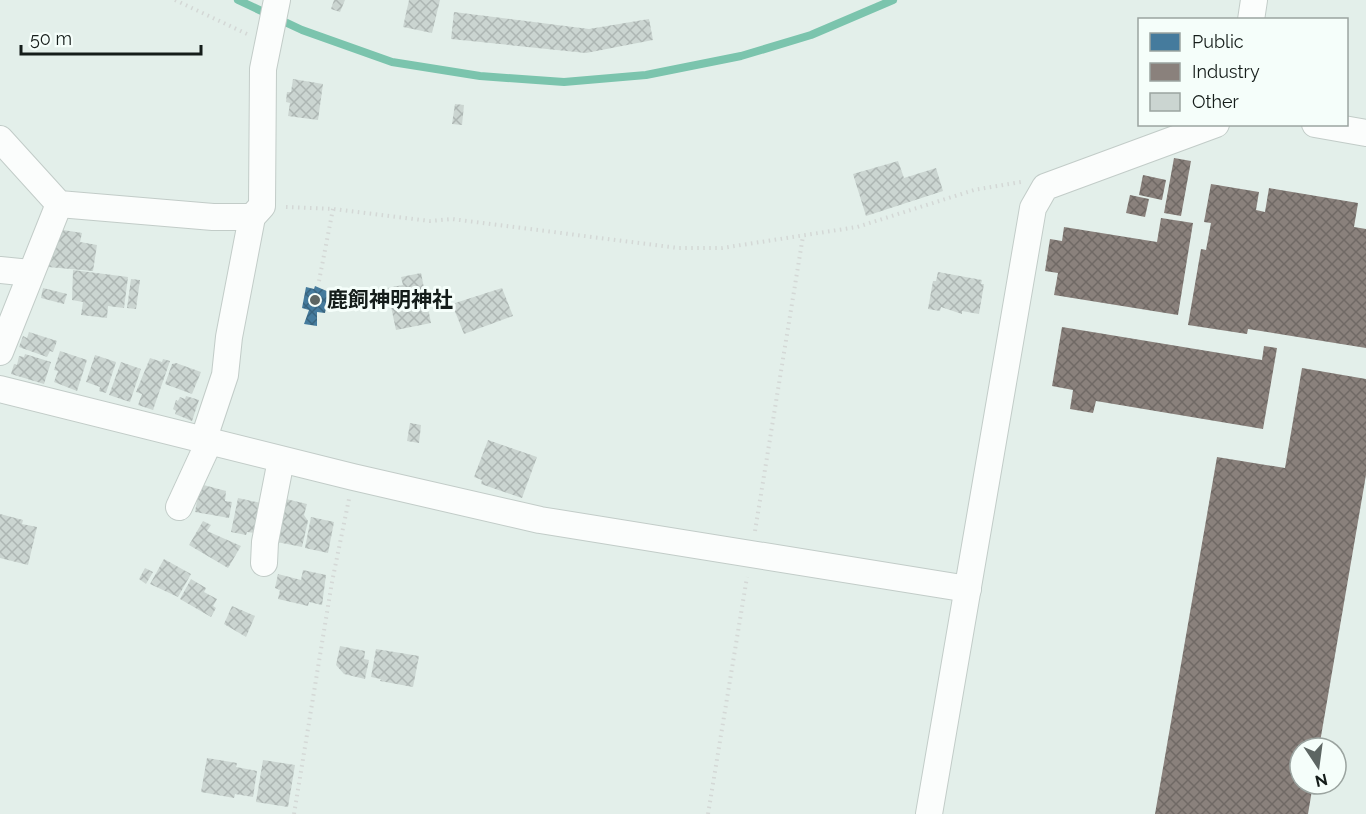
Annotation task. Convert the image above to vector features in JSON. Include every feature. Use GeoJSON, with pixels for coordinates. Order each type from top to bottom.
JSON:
{"type":"FeatureCollection","features":[{"type":"Feature","properties":{"kind":"street"},"geometry":{"type":"LineString","coordinates":[[179,507],[206,442],[225,375],[229,337],[257,212],[263,69],[277,0]]}},
{"type":"Feature","properties":{"kind":"street"},"geometry":{"type":"LineString","coordinates":[[1251,18],[1254,0]]}},
{"type":"Feature","properties":{"kind":"street"},"geometry":{"type":"LineString","coordinates":[[929,814],[1033,208],[1045,187],[1211,126]]}},
{"type":"Feature","properties":{"kind":"street"},"geometry":{"type":"LineString","coordinates":[[1325,126],[1366,134]]}},
{"type":"Feature","properties":{"kind":"street"},"geometry":{"type":"LineString","coordinates":[[0,139],[59,204],[213,217],[257,212]]}},
{"type":"Feature","properties":{"kind":"street"},"geometry":{"type":"LineString","coordinates":[[0,352],[59,204]]}},
{"type":"Feature","properties":{"kind":"street"},"geometry":{"type":"LineString","coordinates":[[0,270],[30,273]]}},
{"type":"Feature","properties":{"kind":"street"},"geometry":{"type":"LineString","coordinates":[[0,389],[206,442],[540,520],[968,589]]}},
{"type":"Feature","properties":{"kind":"street"},"geometry":{"type":"LineString","coordinates":[[264,563],[265,542],[281,460]]}},
{"type":"Feature","properties":{"kind":"path"},"geometry":{"type":"LineString","coordinates":[[175,0],[268,44]]}},
{"type":"Feature","properties":{"kind":"path"},"geometry":{"type":"LineString","coordinates":[[257,212],[333,208],[430,221],[452,219],[531,228],[678,248],[722,248],[857,227],[974,190],[1021,181],[1045,187]]}},
{"type":"Feature","properties":{"kind":"path"},"geometry":{"type":"LineString","coordinates":[[319,281],[333,208]]}},
{"type":"Feature","properties":{"kind":"path"},"geometry":{"type":"LineString","coordinates":[[708,814],[803,236]]}},
{"type":"Feature","properties":{"kind":"path"},"geometry":{"type":"LineString","coordinates":[[294,814],[332,582],[353,477]]}},
{"type":"Feature","properties":{"kind":"building: Public","name":"鹿飼神明神社"},"geometry":{"type":"Polygon","coordinates":[[[315,286],[329,292],[325,313],[317,312],[317,326],[304,324],[309,310],[302,308],[306,287],[314,289],[315,286]]]}},
{"type":"Feature","properties":{"kind":"building: Industry"},"geometry":{"type":"Polygon","coordinates":[[[1174,158],[1191,161],[1181,216],[1164,213],[1174,158]]]}},
{"type":"Feature","properties":{"kind":"building: Industry"},"geometry":{"type":"Polygon","coordinates":[[[1143,175],[1166,180],[1162,200],[1139,195],[1143,175]]]}},
{"type":"Feature","properties":{"kind":"building: Industry"},"geometry":{"type":"Polygon","coordinates":[[[1211,184],[1259,192],[1256,210],[1265,212],[1269,188],[1358,203],[1354,227],[1366,229],[1366,348],[1248,329],[1247,334],[1188,325],[1201,249],[1206,250],[1211,223],[1204,222],[1211,184]]]}},
{"type":"Feature","properties":{"kind":"building: Industry"},"geometry":{"type":"Polygon","coordinates":[[[1130,195],[1149,199],[1145,217],[1126,213],[1130,195]]]}},
{"type":"Feature","properties":{"kind":"building: Industry"},"geometry":{"type":"Polygon","coordinates":[[[1161,218],[1193,223],[1178,315],[1054,295],[1058,273],[1045,271],[1050,239],[1062,241],[1064,227],[1157,242],[1161,218]]]}},
{"type":"Feature","properties":{"kind":"building: Industry"},"geometry":{"type":"Polygon","coordinates":[[[1062,327],[1262,360],[1264,346],[1277,348],[1263,429],[1096,401],[1093,413],[1070,409],[1073,390],[1052,386],[1062,327]]]}},
{"type":"Feature","properties":{"kind":"building: Industry"},"geometry":{"type":"Polygon","coordinates":[[[1302,368],[1366,379],[1366,475],[1321,736],[1288,736],[1288,796],[1311,796],[1308,814],[1155,814],[1217,457],[1285,468],[1302,368]]]}},
{"type":"Feature","properties":{"kind":"building: Other"},"geometry":{"type":"Polygon","coordinates":[[[334,0],[345,0],[340,12],[331,9],[334,0]]]}},
{"type":"Feature","properties":{"kind":"building: Other"},"geometry":{"type":"Polygon","coordinates":[[[409,0],[440,0],[432,33],[403,27],[409,0]]]}},
{"type":"Feature","properties":{"kind":"building: Other"},"geometry":{"type":"Polygon","coordinates":[[[454,12],[589,29],[649,19],[653,40],[586,53],[451,39],[454,12]]]}},
{"type":"Feature","properties":{"kind":"building: Other"},"geometry":{"type":"Polygon","coordinates":[[[293,79],[323,84],[318,120],[288,116],[290,103],[286,102],[287,92],[291,92],[293,79]]]}},
{"type":"Feature","properties":{"kind":"building: Other"},"geometry":{"type":"Polygon","coordinates":[[[455,104],[464,105],[462,125],[452,124],[455,104]]]}},
{"type":"Feature","properties":{"kind":"building: Other"},"geometry":{"type":"Polygon","coordinates":[[[898,161],[904,178],[936,168],[943,191],[866,216],[853,174],[898,161]]]}},
{"type":"Feature","properties":{"kind":"building: Other"},"geometry":{"type":"Polygon","coordinates":[[[57,229],[82,233],[80,242],[97,245],[93,271],[48,267],[57,229]]]}},
{"type":"Feature","properties":{"kind":"building: Other"},"geometry":{"type":"Polygon","coordinates":[[[73,270],[128,277],[124,308],[108,306],[107,318],[81,315],[83,302],[72,300],[73,270]]]}},
{"type":"Feature","properties":{"kind":"building: Other"},"geometry":{"type":"Polygon","coordinates":[[[938,272],[982,280],[981,284],[984,284],[979,314],[962,311],[962,314],[941,307],[940,311],[928,309],[933,281],[936,281],[938,272]]]}},
{"type":"Feature","properties":{"kind":"building: Other"},"geometry":{"type":"Polygon","coordinates":[[[421,273],[431,323],[396,330],[387,288],[403,285],[401,277],[421,273]]]}},
{"type":"Feature","properties":{"kind":"building: Other"},"geometry":{"type":"Polygon","coordinates":[[[131,279],[140,280],[136,309],[127,308],[131,279]]]}},
{"type":"Feature","properties":{"kind":"building: Other"},"geometry":{"type":"Polygon","coordinates":[[[43,288],[67,294],[64,304],[41,298],[43,288]]]}},
{"type":"Feature","properties":{"kind":"building: Other"},"geometry":{"type":"Polygon","coordinates":[[[502,288],[513,316],[464,334],[452,304],[502,288]]]}},
{"type":"Feature","properties":{"kind":"building: Other"},"geometry":{"type":"Polygon","coordinates":[[[29,332],[57,341],[53,352],[50,351],[47,357],[19,347],[23,336],[27,338],[29,332]]]}},
{"type":"Feature","properties":{"kind":"building: Other"},"geometry":{"type":"Polygon","coordinates":[[[60,351],[87,360],[77,391],[54,382],[58,371],[54,370],[60,351]]]}},
{"type":"Feature","properties":{"kind":"building: Other"},"geometry":{"type":"Polygon","coordinates":[[[25,354],[51,362],[44,384],[11,374],[14,364],[17,365],[19,356],[24,357],[25,354]]]}},
{"type":"Feature","properties":{"kind":"building: Other"},"geometry":{"type":"Polygon","coordinates":[[[95,355],[116,362],[106,393],[99,391],[100,387],[86,382],[95,355]]]}},
{"type":"Feature","properties":{"kind":"building: Other"},"geometry":{"type":"Polygon","coordinates":[[[150,358],[162,362],[163,359],[170,361],[153,410],[138,405],[142,394],[136,392],[150,358]]]}},
{"type":"Feature","properties":{"kind":"building: Other"},"geometry":{"type":"Polygon","coordinates":[[[121,362],[141,369],[130,402],[109,395],[121,362]]]}},
{"type":"Feature","properties":{"kind":"building: Other"},"geometry":{"type":"Polygon","coordinates":[[[176,363],[201,372],[192,394],[165,384],[172,364],[176,363]]]}},
{"type":"Feature","properties":{"kind":"building: Other"},"geometry":{"type":"Polygon","coordinates":[[[186,396],[199,400],[192,421],[175,414],[176,411],[173,409],[176,400],[178,401],[180,397],[185,399],[186,396]]]}},
{"type":"Feature","properties":{"kind":"building: Other"},"geometry":{"type":"Polygon","coordinates":[[[410,423],[421,425],[419,443],[407,441],[410,423]]]}},
{"type":"Feature","properties":{"kind":"building: Other"},"geometry":{"type":"Polygon","coordinates":[[[488,440],[537,457],[522,498],[481,484],[482,480],[474,477],[488,440]]]}},
{"type":"Feature","properties":{"kind":"building: Other"},"geometry":{"type":"Polygon","coordinates":[[[200,484],[226,491],[225,501],[232,502],[229,518],[195,512],[200,484]]]}},
{"type":"Feature","properties":{"kind":"building: Other"},"geometry":{"type":"Polygon","coordinates":[[[238,498],[261,503],[255,533],[247,532],[246,535],[231,532],[238,498]]]}},
{"type":"Feature","properties":{"kind":"building: Other"},"geometry":{"type":"Polygon","coordinates":[[[286,499],[307,504],[304,515],[308,521],[302,547],[277,542],[286,499]]]}},
{"type":"Feature","properties":{"kind":"building: Other"},"geometry":{"type":"Polygon","coordinates":[[[0,514],[23,520],[22,524],[37,527],[28,565],[0,558],[0,514]]]}},
{"type":"Feature","properties":{"kind":"building: Other"},"geometry":{"type":"Polygon","coordinates":[[[311,517],[334,522],[328,553],[305,548],[311,517]]]}},
{"type":"Feature","properties":{"kind":"building: Other"},"geometry":{"type":"Polygon","coordinates":[[[203,521],[211,525],[207,531],[241,546],[228,568],[189,545],[203,521]]]}},
{"type":"Feature","properties":{"kind":"building: Other"},"geometry":{"type":"Polygon","coordinates":[[[164,559],[191,574],[178,597],[150,584],[164,559]]]}},
{"type":"Feature","properties":{"kind":"building: Other"},"geometry":{"type":"Polygon","coordinates":[[[145,568],[153,572],[146,584],[139,579],[145,568]]]}},
{"type":"Feature","properties":{"kind":"building: Other"},"geometry":{"type":"Polygon","coordinates":[[[303,570],[326,575],[322,605],[309,602],[308,606],[278,599],[280,590],[275,588],[278,574],[301,580],[303,570]]]}},
{"type":"Feature","properties":{"kind":"building: Other"},"geometry":{"type":"Polygon","coordinates":[[[191,579],[206,588],[204,592],[217,599],[213,606],[216,608],[211,617],[180,599],[191,579]]]}},
{"type":"Feature","properties":{"kind":"building: Other"},"geometry":{"type":"Polygon","coordinates":[[[232,606],[255,616],[246,637],[224,624],[232,606]]]}},
{"type":"Feature","properties":{"kind":"building: Other"},"geometry":{"type":"Polygon","coordinates":[[[340,646],[365,651],[364,659],[369,660],[365,679],[344,674],[336,665],[340,646]]]}},
{"type":"Feature","properties":{"kind":"building: Other"},"geometry":{"type":"Polygon","coordinates":[[[376,649],[419,656],[413,687],[380,681],[381,679],[371,677],[376,649]]]}},
{"type":"Feature","properties":{"kind":"building: Other"},"geometry":{"type":"Polygon","coordinates":[[[207,758],[237,763],[236,767],[257,771],[253,797],[235,794],[234,798],[201,792],[207,758]]]}},
{"type":"Feature","properties":{"kind":"building: Other"},"geometry":{"type":"Polygon","coordinates":[[[263,760],[295,765],[288,807],[256,802],[263,760]]]}},
{"type":"Feature","properties":{"kind":"waterway"},"geometry":{"type":"LineString","coordinates":[[238,0],[302,30],[392,62],[480,76],[564,82],[646,75],[741,56],[811,35],[893,0]]}},
{"type":"Feature","properties":{"kind":"place","name":"鹿飼神明神社"},"geometry":{"type":"Point","coordinates":[315,300]}}]}
